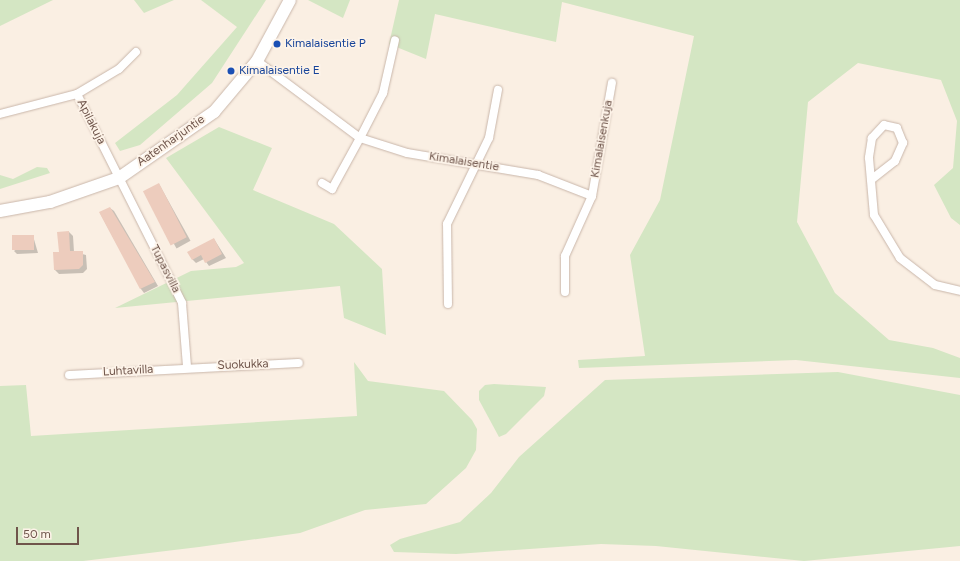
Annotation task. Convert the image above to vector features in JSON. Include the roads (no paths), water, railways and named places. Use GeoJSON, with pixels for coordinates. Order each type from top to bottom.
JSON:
{"type":"FeatureCollection","features":[{"type":"Feature","properties":{"kind":"street","name":"Aatenharjuntie"},"geometry":{"type":"LineString","coordinates":[[0,211],[50,202],[119,178],[214,112],[257,61],[290,0]]}},
{"type":"Feature","properties":{"kind":"street"},"geometry":{"type":"LineString","coordinates":[[322,183],[332,189],[383,93],[395,40]]}},
{"type":"Feature","properties":{"kind":"street"},"geometry":{"type":"LineString","coordinates":[[77,94],[119,69],[136,52]]}},
{"type":"Feature","properties":{"kind":"street","name":"Kimalaisentie"},"geometry":{"type":"LineString","coordinates":[[257,61],[360,138],[408,153],[538,175],[592,196]]}},
{"type":"Feature","properties":{"kind":"street","name":"Kimalaisenkuja"},"geometry":{"type":"LineString","coordinates":[[592,196],[612,83]]}},
{"type":"Feature","properties":{"kind":"street"},"geometry":{"type":"LineString","coordinates":[[448,304],[447,224],[479,164],[489,138],[498,90]]}},
{"type":"Feature","properties":{"kind":"street","name":"Apilakuja"},"geometry":{"type":"LineString","coordinates":[[0,114],[77,94],[119,178]]}},
{"type":"Feature","properties":{"kind":"street"},"geometry":{"type":"LineString","coordinates":[[872,179],[894,161],[903,143],[897,128],[884,125],[872,138],[872,179],[874,215],[900,258],[935,285],[960,291]]}},
{"type":"Feature","properties":{"kind":"street","name":"Tupasvilla"},"geometry":{"type":"LineString","coordinates":[[119,178],[182,303],[187,367]]}},
{"type":"Feature","properties":{"kind":"street"},"geometry":{"type":"LineString","coordinates":[[565,292],[565,256],[592,196]]}},
{"type":"Feature","properties":{"kind":"street","name":"Suokukka"},"geometry":{"type":"LineString","coordinates":[[187,367],[299,363]]}},
{"type":"Feature","properties":{"kind":"street","name":"Luhtavilla"},"geometry":{"type":"LineString","coordinates":[[69,375],[187,367]]}},
{"type":"Feature","properties":{"kind":"place","name":"Kimalaisentie P"},"geometry":{"type":"Point","coordinates":[277,44]}},
{"type":"Feature","properties":{"kind":"place","name":"Kimalaisentie E"},"geometry":{"type":"Point","coordinates":[231,71]}}]}
